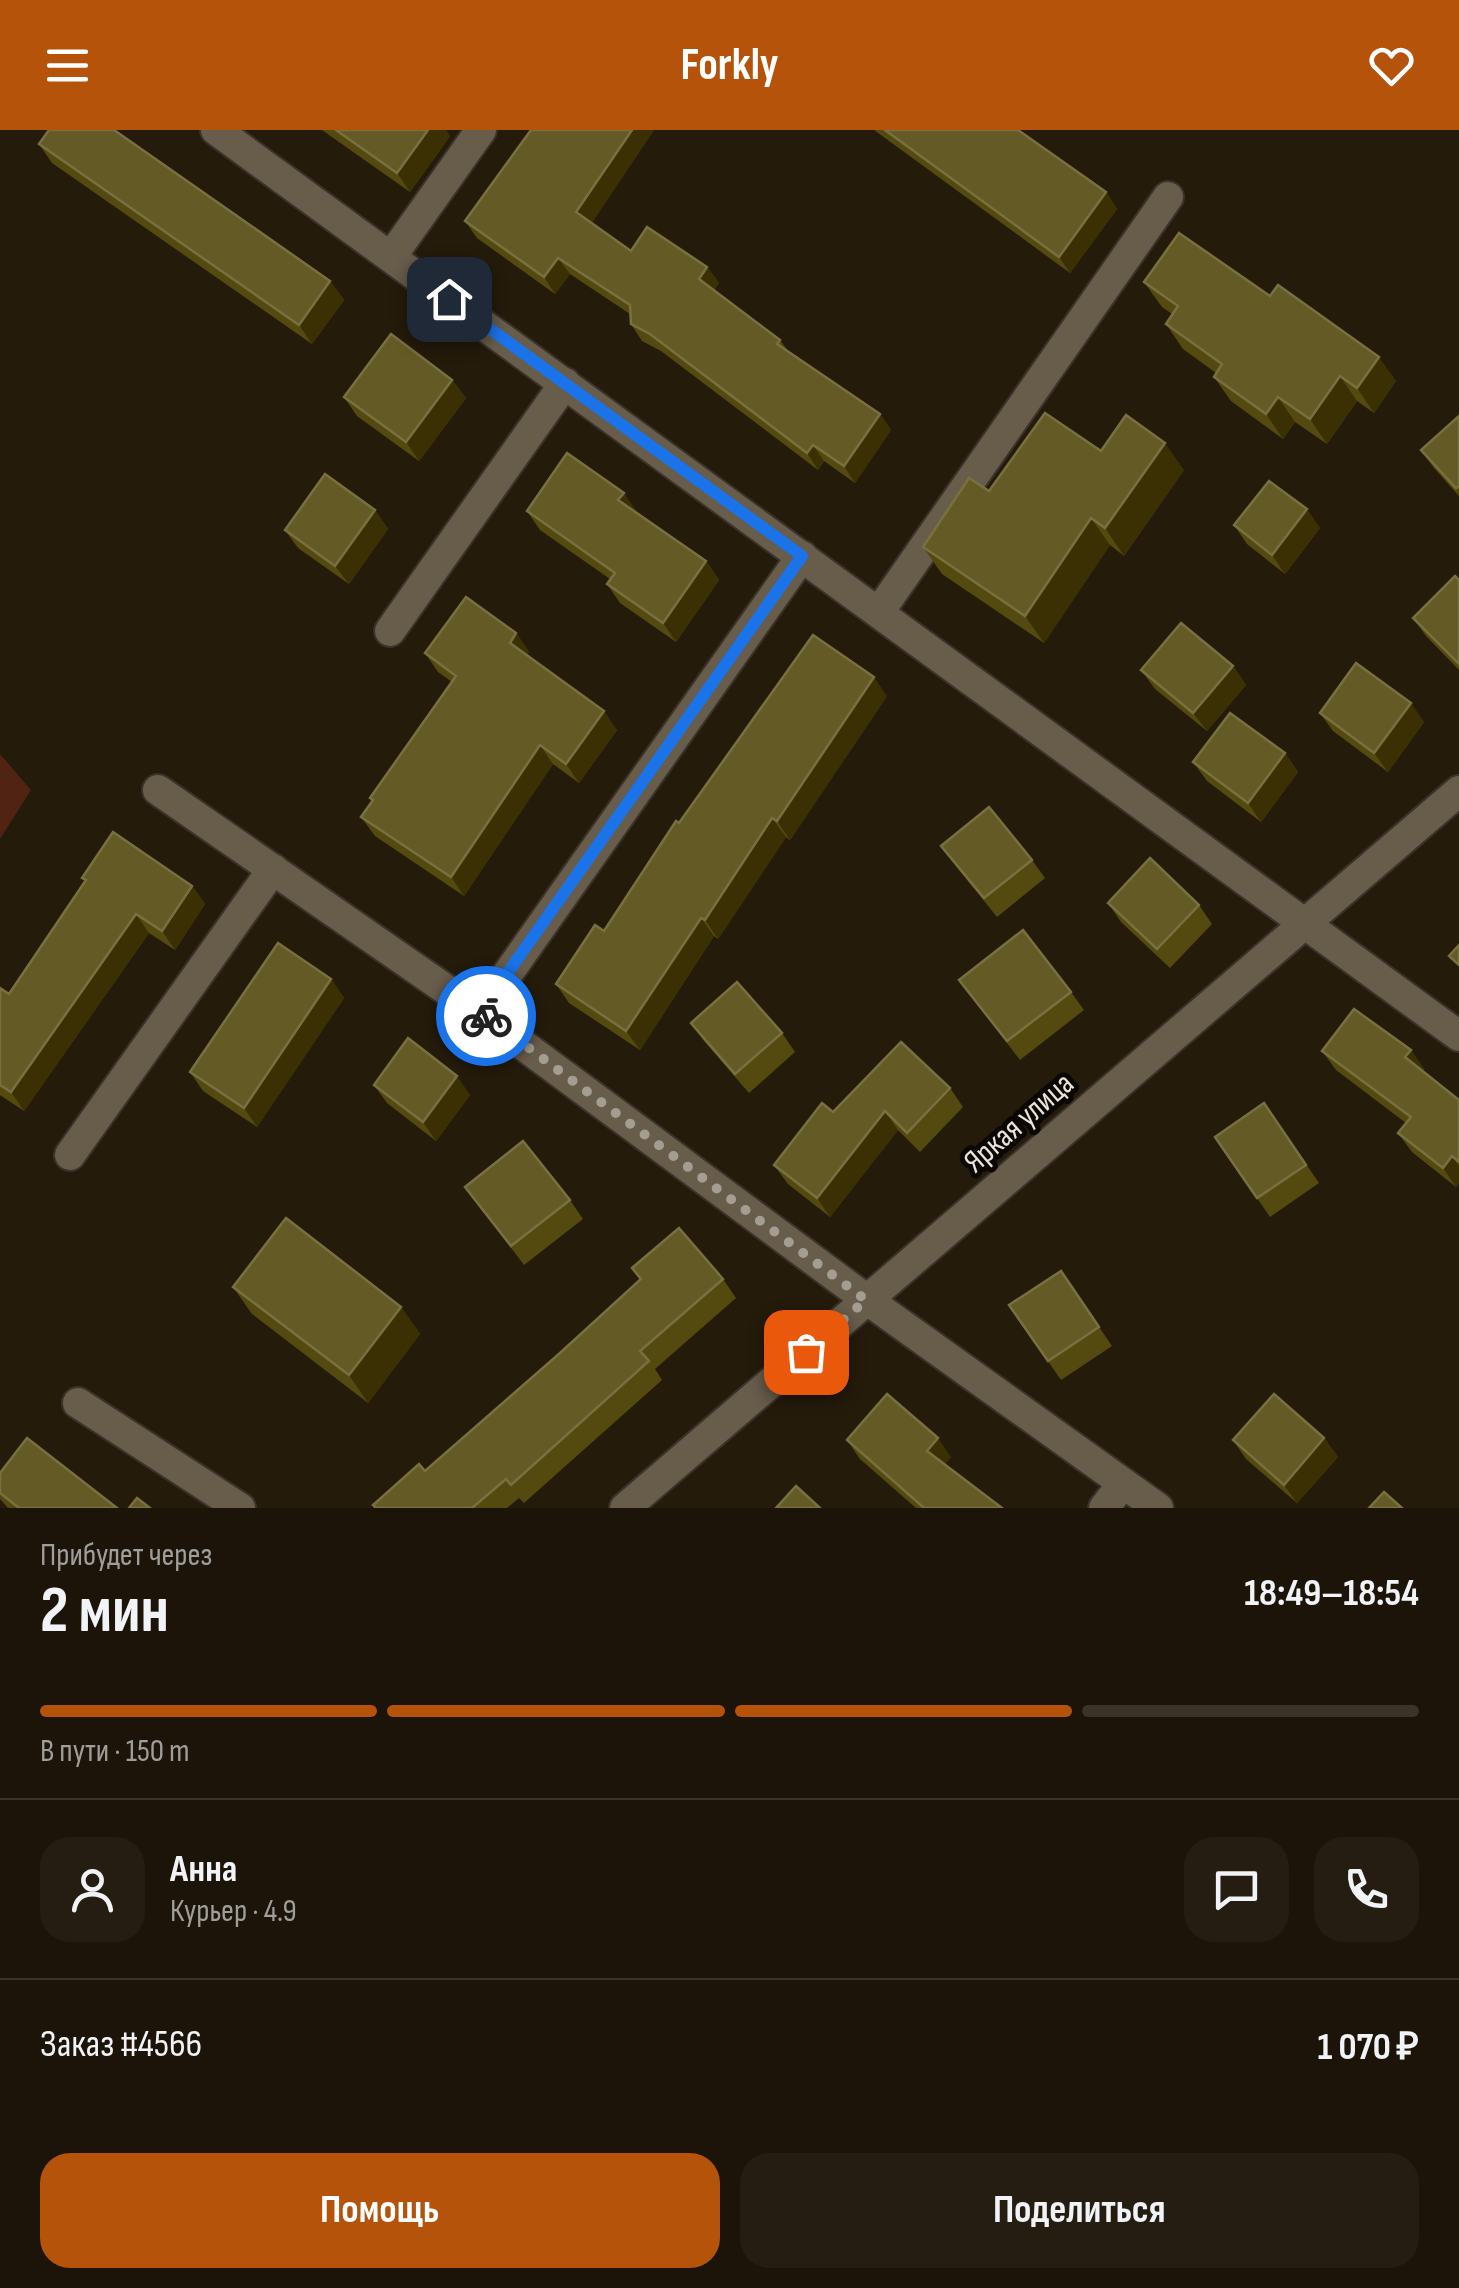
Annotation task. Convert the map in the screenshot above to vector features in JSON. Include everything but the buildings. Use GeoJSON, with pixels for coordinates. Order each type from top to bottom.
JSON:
{"type":"FeatureCollection","features":[{"type":"Feature","properties":{"kind":"street"},"geometry":{"type":"LineString","coordinates":[[216,130],[1459,1036]]}},
{"type":"Feature","properties":{"kind":"street"},"geometry":{"type":"LineString","coordinates":[[391,257],[482,130]]}},
{"type":"Feature","properties":{"kind":"street"},"geometry":{"type":"LineString","coordinates":[[879,612],[1168,196]]}},
{"type":"Feature","properties":{"kind":"street"},"geometry":{"type":"LineString","coordinates":[[390,630],[565,383]]}},
{"type":"Feature","properties":{"kind":"street"},"geometry":{"type":"LineString","coordinates":[[480,1012],[802,556]]}},
{"type":"Feature","properties":{"kind":"street"},"geometry":{"type":"LineString","coordinates":[[158,790],[480,1012],[866,1300],[1158,1508]]}},
{"type":"Feature","properties":{"kind":"street","name":"Яркая улица"},"geometry":{"type":"LineString","coordinates":[[626,1508],[1459,791]]}},
{"type":"Feature","properties":{"kind":"street"},"geometry":{"type":"LineString","coordinates":[[70,1155],[272,869]]}},
{"type":"Feature","properties":{"kind":"street"},"geometry":{"type":"LineString","coordinates":[[78,1403],[240,1508]]}},
{"type":"Feature","properties":{"kind":"street"},"geometry":{"type":"LineString","coordinates":[[1104,1508],[1122,1482]]}},
{"type":"Feature","properties":{"kind":"shaded area"},"geometry":{"type":"Polygon","coordinates":[[[0,754],[31,790],[0,839],[0,754]]]}},
{"type":"Feature","properties":{"kind":"way so far"},"geometry":{"type":"LineString","coordinates":[[486,1016],[866,1300],[806,1352]]}},
{"type":"Feature","properties":{"kind":"route"},"geometry":{"type":"LineString","coordinates":[[449,299],[802,556],[480,1012],[486,1016]]}}]}
